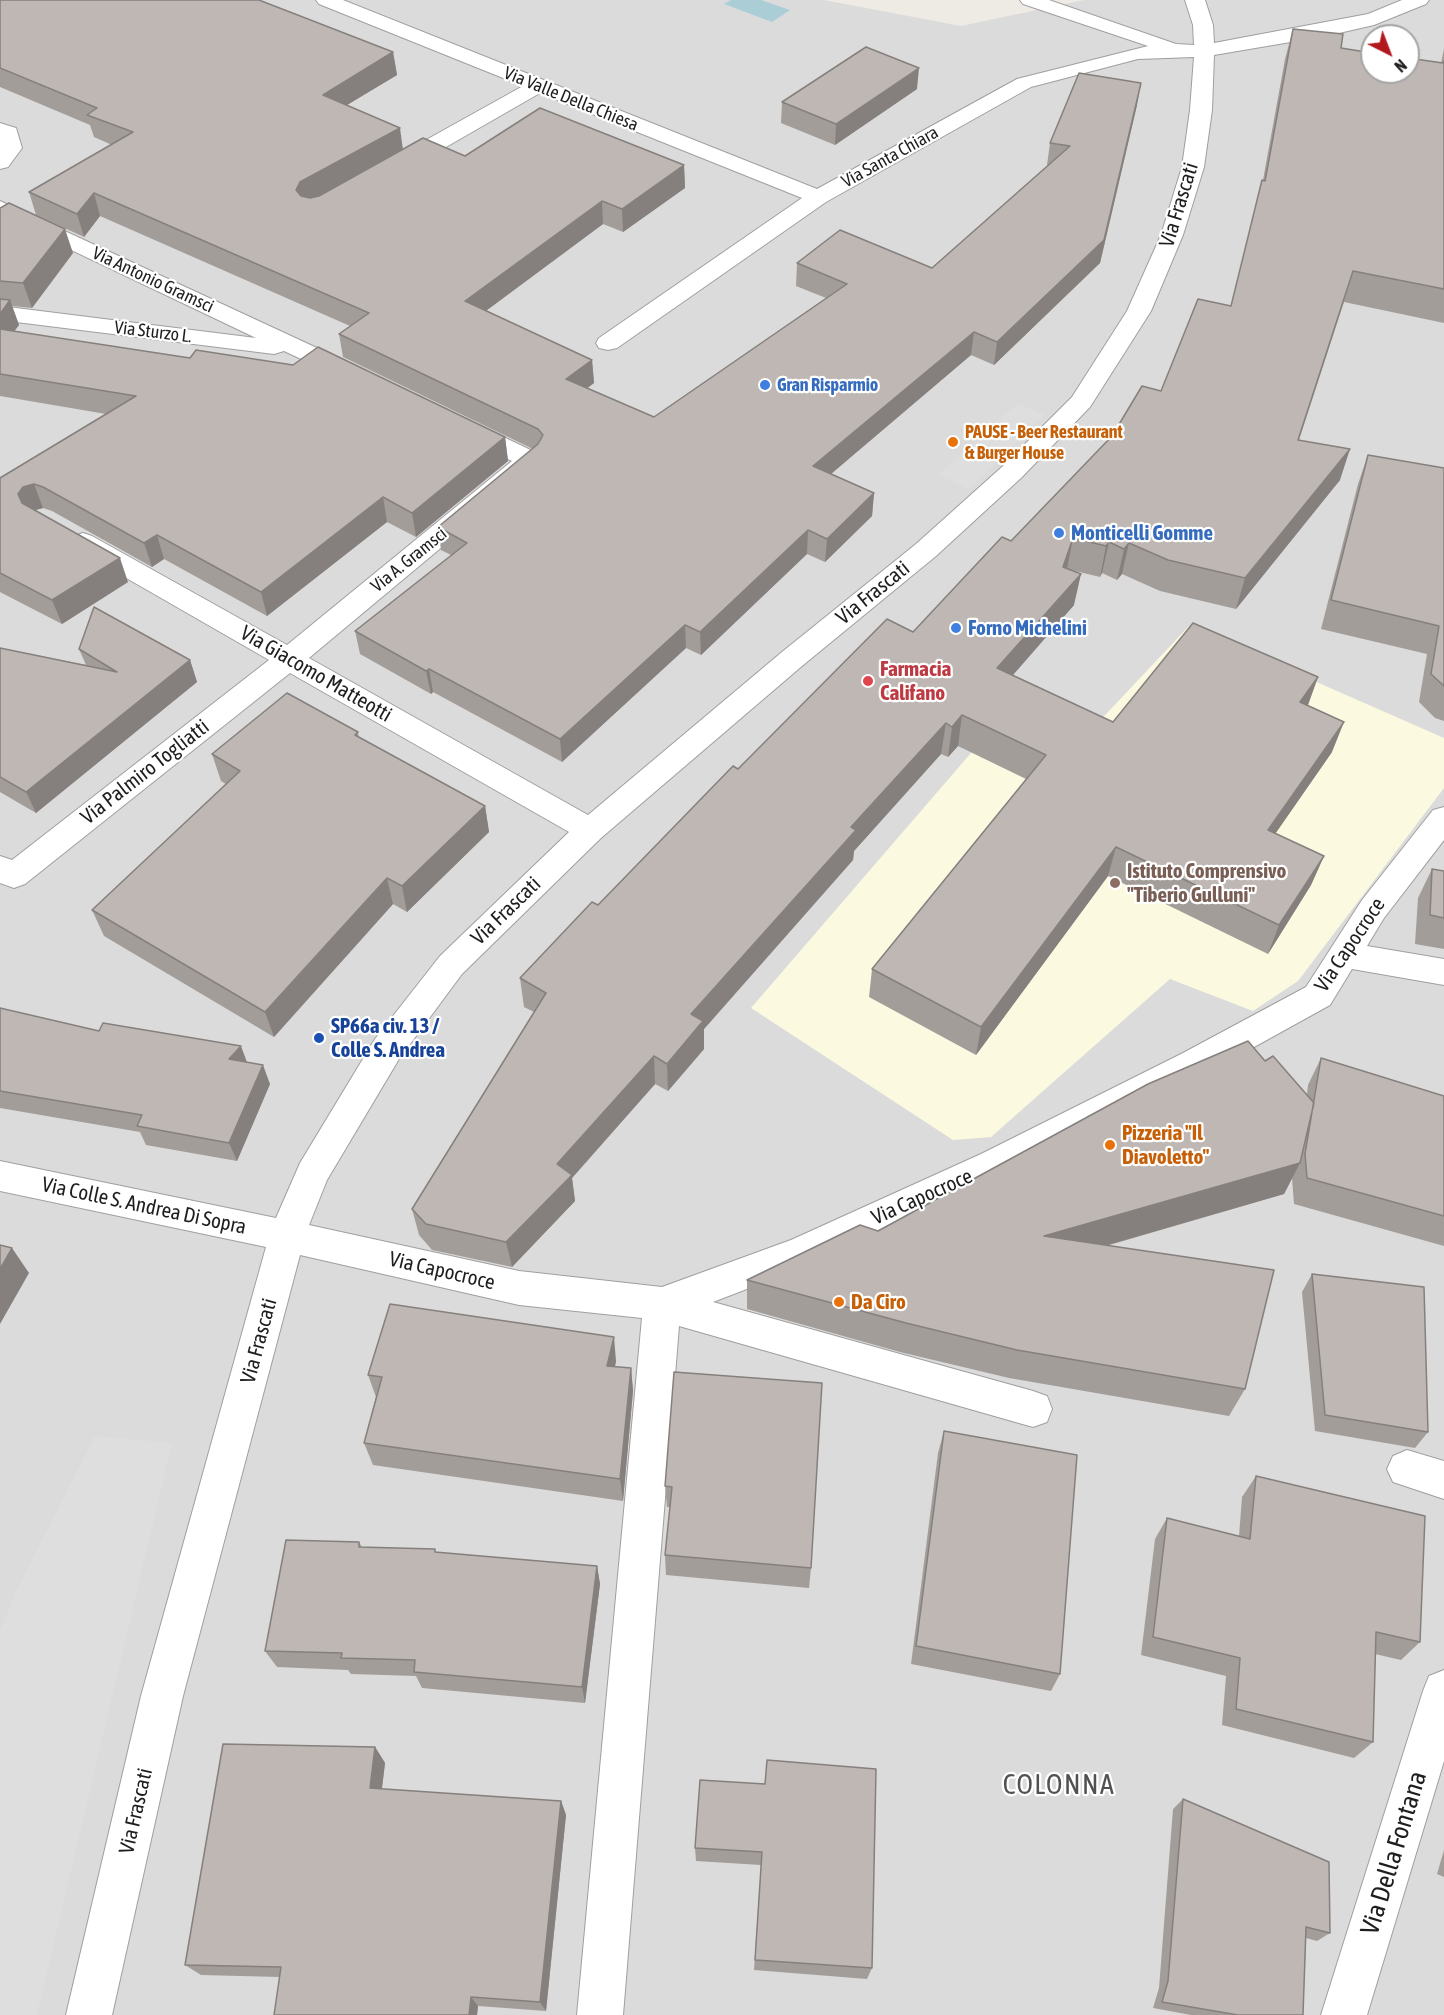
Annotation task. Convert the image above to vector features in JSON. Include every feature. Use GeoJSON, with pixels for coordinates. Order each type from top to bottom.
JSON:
{"type":"FeatureCollection","features":[{"type":"Feature","properties":{"kind":"street","name":"Via Valle Della Chiesa"},"geometry":{"type":"LineString","coordinates":[[326,0],[818,197]]}},
{"type":"Feature","properties":{"kind":"street"},"geometry":{"type":"LineString","coordinates":[[1030,0],[1191,50]]}},
{"type":"Feature","properties":{"kind":"street","name":"Via Frascati"},"geometry":{"type":"LineString","coordinates":[[89,2015],[162,1696],[287,1236],[312,1174],[387,1049],[451,965],[590,830],[926,550],[1012,472],[1080,402],[1138,311],[1172,235],[1193,167],[1201,110],[1191,50],[1203,25],[1195,0]]}},
{"type":"Feature","properties":{"kind":"street","name":"Via Santa Chiara"},"geometry":{"type":"LineString","coordinates":[[608,343],[818,197],[1024,84],[1138,53],[1191,50],[1326,30],[1374,19],[1419,0]]}},
{"type":"Feature","properties":{"kind":"street"},"geometry":{"type":"LineString","coordinates":[[385,172],[538,86]]}},
{"type":"Feature","properties":{"kind":"street","name":"Via Antonio Gramsci"},"geometry":{"type":"LineString","coordinates":[[0,208],[306,351]]}},
{"type":"Feature","properties":{"kind":"street","name":"Via Sturzo L."},"geometry":{"type":"LineString","coordinates":[[0,313],[306,351]]}},
{"type":"Feature","properties":{"kind":"street"},"geometry":{"type":"LineString","coordinates":[[306,351],[369,382]]}},
{"type":"Feature","properties":{"kind":"street","name":"Via A. Gramsci"},"geometry":{"type":"LineString","coordinates":[[290,658],[530,460],[443,418]]}},
{"type":"Feature","properties":{"kind":"street","name":"Via Giacomo Matteotti"},"geometry":{"type":"LineString","coordinates":[[63,530],[590,830]]}},
{"type":"Feature","properties":{"kind":"street","name":"Via Palmiro Togliatti"},"geometry":{"type":"LineString","coordinates":[[0,868],[14,876],[290,658]]}},
{"type":"Feature","properties":{"kind":"street","name":"Via Capocroce"},"geometry":{"type":"LineString","coordinates":[[287,1236],[519,1288],[662,1304],[804,1251],[993,1165],[1196,1063],[1318,996],[1373,909],[1444,818]]}},
{"type":"Feature","properties":{"kind":"street"},"geometry":{"type":"LineString","coordinates":[[1344,955],[1444,972]]}},
{"type":"Feature","properties":{"kind":"street","name":"Via Colle S. Andrea Di Sopra"},"geometry":{"type":"LineString","coordinates":[[0,1176],[287,1236]]}},
{"type":"Feature","properties":{"kind":"street"},"geometry":{"type":"LineString","coordinates":[[600,2015],[662,1304],[1033,1409]]}},
{"type":"Feature","properties":{"kind":"street"},"geometry":{"type":"LineString","coordinates":[[1407,1469],[1444,1480]]}},
{"type":"Feature","properties":{"kind":"street","name":"Via Della Fontana"},"geometry":{"type":"LineString","coordinates":[[1344,2015],[1444,1690]]}},
{"type":"Feature","properties":{"kind":"shaded area"},"geometry":{"type":"Polygon","coordinates":[[[0,0],[824,0],[961,26],[1084,0],[1444,0],[1444,2015],[0,2015],[0,0]]]}},
{"type":"Feature","properties":{"kind":"shaded area"},"geometry":{"type":"Polygon","coordinates":[[[1018,403],[1044,415],[969,489],[938,475],[1018,403]]]}},
{"type":"Feature","properties":{"kind":"shaded area","name":"Istituto Comprensivo \"Tiberio Gulluni\""},"geometry":{"type":"Polygon","coordinates":[[[1189,626],[1444,738],[1444,788],[1298,981],[1253,1011],[1170,979],[991,1137],[953,1140],[751,1008],[1021,695],[1093,728],[1189,626]]]}},
{"type":"Feature","properties":{"kind":"shaded area"},"geometry":{"type":"Polygon","coordinates":[[[95,1436],[172,1443],[37,2015],[0,2015],[0,1631],[15,1593],[95,1436]]]}},
{"type":"Feature","properties":{"kind":"water"},"geometry":{"type":"Polygon","coordinates":[[[731,0],[761,0],[790,10],[772,22],[724,4],[731,0]]]}},
{"type":"Feature","properties":{"kind":"building"},"geometry":{"type":"Polygon","coordinates":[[[0,0],[259,0],[393,52],[323,95],[400,128],[300,182],[296,190],[301,196],[310,198],[319,196],[423,138],[465,156],[540,108],[684,165],[622,209],[602,201],[465,301],[592,360],[566,379],[654,417],[847,284],[797,263],[840,230],[932,268],[1070,146],[1050,143],[1079,73],[1141,83],[1104,240],[997,342],[974,332],[813,466],[874,493],[827,539],[808,530],[700,632],[685,625],[560,739],[429,669],[426,671],[355,631],[467,543],[438,527],[538,444],[543,435],[538,429],[339,334],[369,313],[94,193],[77,214],[29,192],[133,132],[87,115],[97,108],[0,68],[0,0]]]}},
{"type":"Feature","properties":{"kind":"building"},"geometry":{"type":"Polygon","coordinates":[[[1293,29],[1343,34],[1341,48],[1360,51],[1360,84],[1420,84],[1420,60],[1443,63],[1444,61],[1444,289],[1353,271],[1298,440],[1350,449],[1245,578],[1168,560],[1129,543],[1124,549],[1109,542],[1106,546],[1073,538],[1063,567],[1081,574],[997,668],[1113,722],[1193,623],[1318,677],[1300,702],[1344,722],[1268,830],[1324,856],[1279,925],[1116,847],[981,1027],[872,969],[1046,755],[962,715],[952,727],[946,723],[851,827],[856,830],[691,1014],[703,1021],[667,1064],[654,1056],[557,1164],[572,1175],[506,1242],[426,1224],[412,1209],[546,993],[520,978],[592,902],[598,905],[733,766],[738,769],[887,619],[913,632],[1002,537],[1011,541],[1112,436],[1142,386],[1161,391],[1198,299],[1231,306],[1262,180],[1265,181],[1293,29]]]}},
{"type":"Feature","properties":{"kind":"building"},"geometry":{"type":"Polygon","coordinates":[[[866,47],[919,68],[836,124],[782,102],[866,47]]]}},
{"type":"Feature","properties":{"kind":"building"},"geometry":{"type":"Polygon","coordinates":[[[9,203],[65,229],[23,283],[0,281],[0,208],[9,203]]]}},
{"type":"Feature","properties":{"kind":"building"},"geometry":{"type":"Polygon","coordinates":[[[0,299],[10,300],[0,314],[0,299]]]}},
{"type":"Feature","properties":{"kind":"building"},"geometry":{"type":"Polygon","coordinates":[[[0,329],[190,358],[196,350],[293,365],[318,347],[505,437],[412,513],[383,497],[261,592],[157,535],[144,543],[43,487],[34,484],[23,487],[18,494],[22,503],[120,558],[52,600],[0,573],[0,478],[136,396],[0,374],[0,329]]]}},
{"type":"Feature","properties":{"kind":"building"},"geometry":{"type":"Polygon","coordinates":[[[1368,455],[1444,468],[1444,686],[1431,674],[1439,626],[1331,600],[1368,455]]]}},
{"type":"Feature","properties":{"kind":"building"},"geometry":{"type":"Polygon","coordinates":[[[94,607],[190,660],[26,792],[0,777],[0,648],[117,672],[79,649],[94,607]]]}},
{"type":"Feature","properties":{"kind":"building"},"geometry":{"type":"Polygon","coordinates":[[[287,693],[358,732],[355,735],[485,806],[402,886],[387,878],[265,1012],[92,910],[240,771],[212,754],[287,693]]]}},
{"type":"Feature","properties":{"kind":"building"},"geometry":{"type":"Polygon","coordinates":[[[1432,869],[1444,871],[1444,918],[1430,915],[1432,869]]]}},
{"type":"Feature","properties":{"kind":"building"},"geometry":{"type":"Polygon","coordinates":[[[0,1008],[99,1031],[103,1023],[241,1046],[229,1059],[263,1065],[229,1143],[137,1126],[142,1115],[0,1091],[0,1008]]]}},
{"type":"Feature","properties":{"kind":"building"},"geometry":{"type":"Polygon","coordinates":[[[1248,1041],[1265,1061],[1273,1056],[1314,1103],[1300,1163],[1044,1236],[1274,1270],[1245,1389],[1017,1350],[747,1280],[860,1225],[878,1231],[1148,1084],[1248,1041]]]}},
{"type":"Feature","properties":{"kind":"building"},"geometry":{"type":"Polygon","coordinates":[[[1321,1058],[1444,1096],[1444,1216],[1307,1178],[1305,1154],[1321,1058]]]}},
{"type":"Feature","properties":{"kind":"building"},"geometry":{"type":"Polygon","coordinates":[[[0,1245],[12,1248],[0,1269],[0,1245]]]}},
{"type":"Feature","properties":{"kind":"building"},"geometry":{"type":"Polygon","coordinates":[[[1312,1274],[1424,1287],[1428,1432],[1325,1415],[1312,1274]]]}},
{"type":"Feature","properties":{"kind":"building"},"geometry":{"type":"Polygon","coordinates":[[[390,1304],[614,1337],[607,1366],[631,1368],[620,1479],[364,1443],[382,1377],[368,1375],[390,1304]]]}},
{"type":"Feature","properties":{"kind":"building"},"geometry":{"type":"Polygon","coordinates":[[[674,1372],[822,1383],[811,1568],[665,1555],[672,1487],[665,1486],[674,1372]]]}},
{"type":"Feature","properties":{"kind":"building"},"geometry":{"type":"Polygon","coordinates":[[[944,1431],[1077,1455],[1060,1674],[916,1646],[944,1431]]]}},
{"type":"Feature","properties":{"kind":"building"},"geometry":{"type":"Polygon","coordinates":[[[1256,1476],[1425,1516],[1420,1642],[1376,1632],[1373,1742],[1236,1709],[1240,1658],[1153,1637],[1167,1518],[1250,1539],[1256,1476]]]}},
{"type":"Feature","properties":{"kind":"building"},"geometry":{"type":"Polygon","coordinates":[[[286,1540],[359,1542],[359,1547],[435,1549],[435,1552],[597,1566],[582,1687],[414,1672],[415,1660],[341,1658],[342,1653],[265,1651],[286,1540]]]}},
{"type":"Feature","properties":{"kind":"building"},"geometry":{"type":"Polygon","coordinates":[[[223,1744],[375,1747],[370,1788],[561,1801],[540,2002],[471,1997],[469,2015],[274,2015],[281,1967],[185,1965],[223,1744]]]}},
{"type":"Feature","properties":{"kind":"building"},"geometry":{"type":"Polygon","coordinates":[[[767,1760],[876,1769],[872,1968],[755,1960],[762,1852],[695,1848],[700,1780],[765,1784],[767,1760]]]}},
{"type":"Feature","properties":{"kind":"building"},"geometry":{"type":"Polygon","coordinates":[[[1183,1799],[1329,1862],[1330,1933],[1306,1927],[1303,2015],[1238,2015],[1162,2002],[1168,1981],[1183,1799]]]}},
{"type":"Feature","properties":{"kind":"place","name":"Gran Risparmio"},"geometry":{"type":"Point","coordinates":[765,385]}},
{"type":"Feature","properties":{"kind":"place","name":"PAUSE - Beer Restaurant & Burger House"},"geometry":{"type":"Point","coordinates":[953,442]}},
{"type":"Feature","properties":{"kind":"place","name":"Monticelli Gomme"},"geometry":{"type":"Point","coordinates":[1059,533]}},
{"type":"Feature","properties":{"kind":"place","name":"Forno Michelini"},"geometry":{"type":"Point","coordinates":[956,628]}},
{"type":"Feature","properties":{"kind":"place","name":"Farmacia Califano"},"geometry":{"type":"Point","coordinates":[868,681]}},
{"type":"Feature","properties":{"kind":"place","name":"Istituto Comprensivo \"Tiberio Gulluni\""},"geometry":{"type":"Point","coordinates":[1115,883]}},
{"type":"Feature","properties":{"kind":"place","name":"SP66a civ. 13 / Colle S. Andrea"},"geometry":{"type":"Point","coordinates":[319,1038]}},
{"type":"Feature","properties":{"kind":"place","name":"Pizzeria \"Il Diavoletto\""},"geometry":{"type":"Point","coordinates":[1110,1145]}},
{"type":"Feature","properties":{"kind":"place","name":"Da Ciro"},"geometry":{"type":"Point","coordinates":[839,1302]}},
{"type":"Feature","properties":{"kind":"district","name":"COLONNA"},"geometry":{"type":"Point","coordinates":[1059,1785]}}]}
